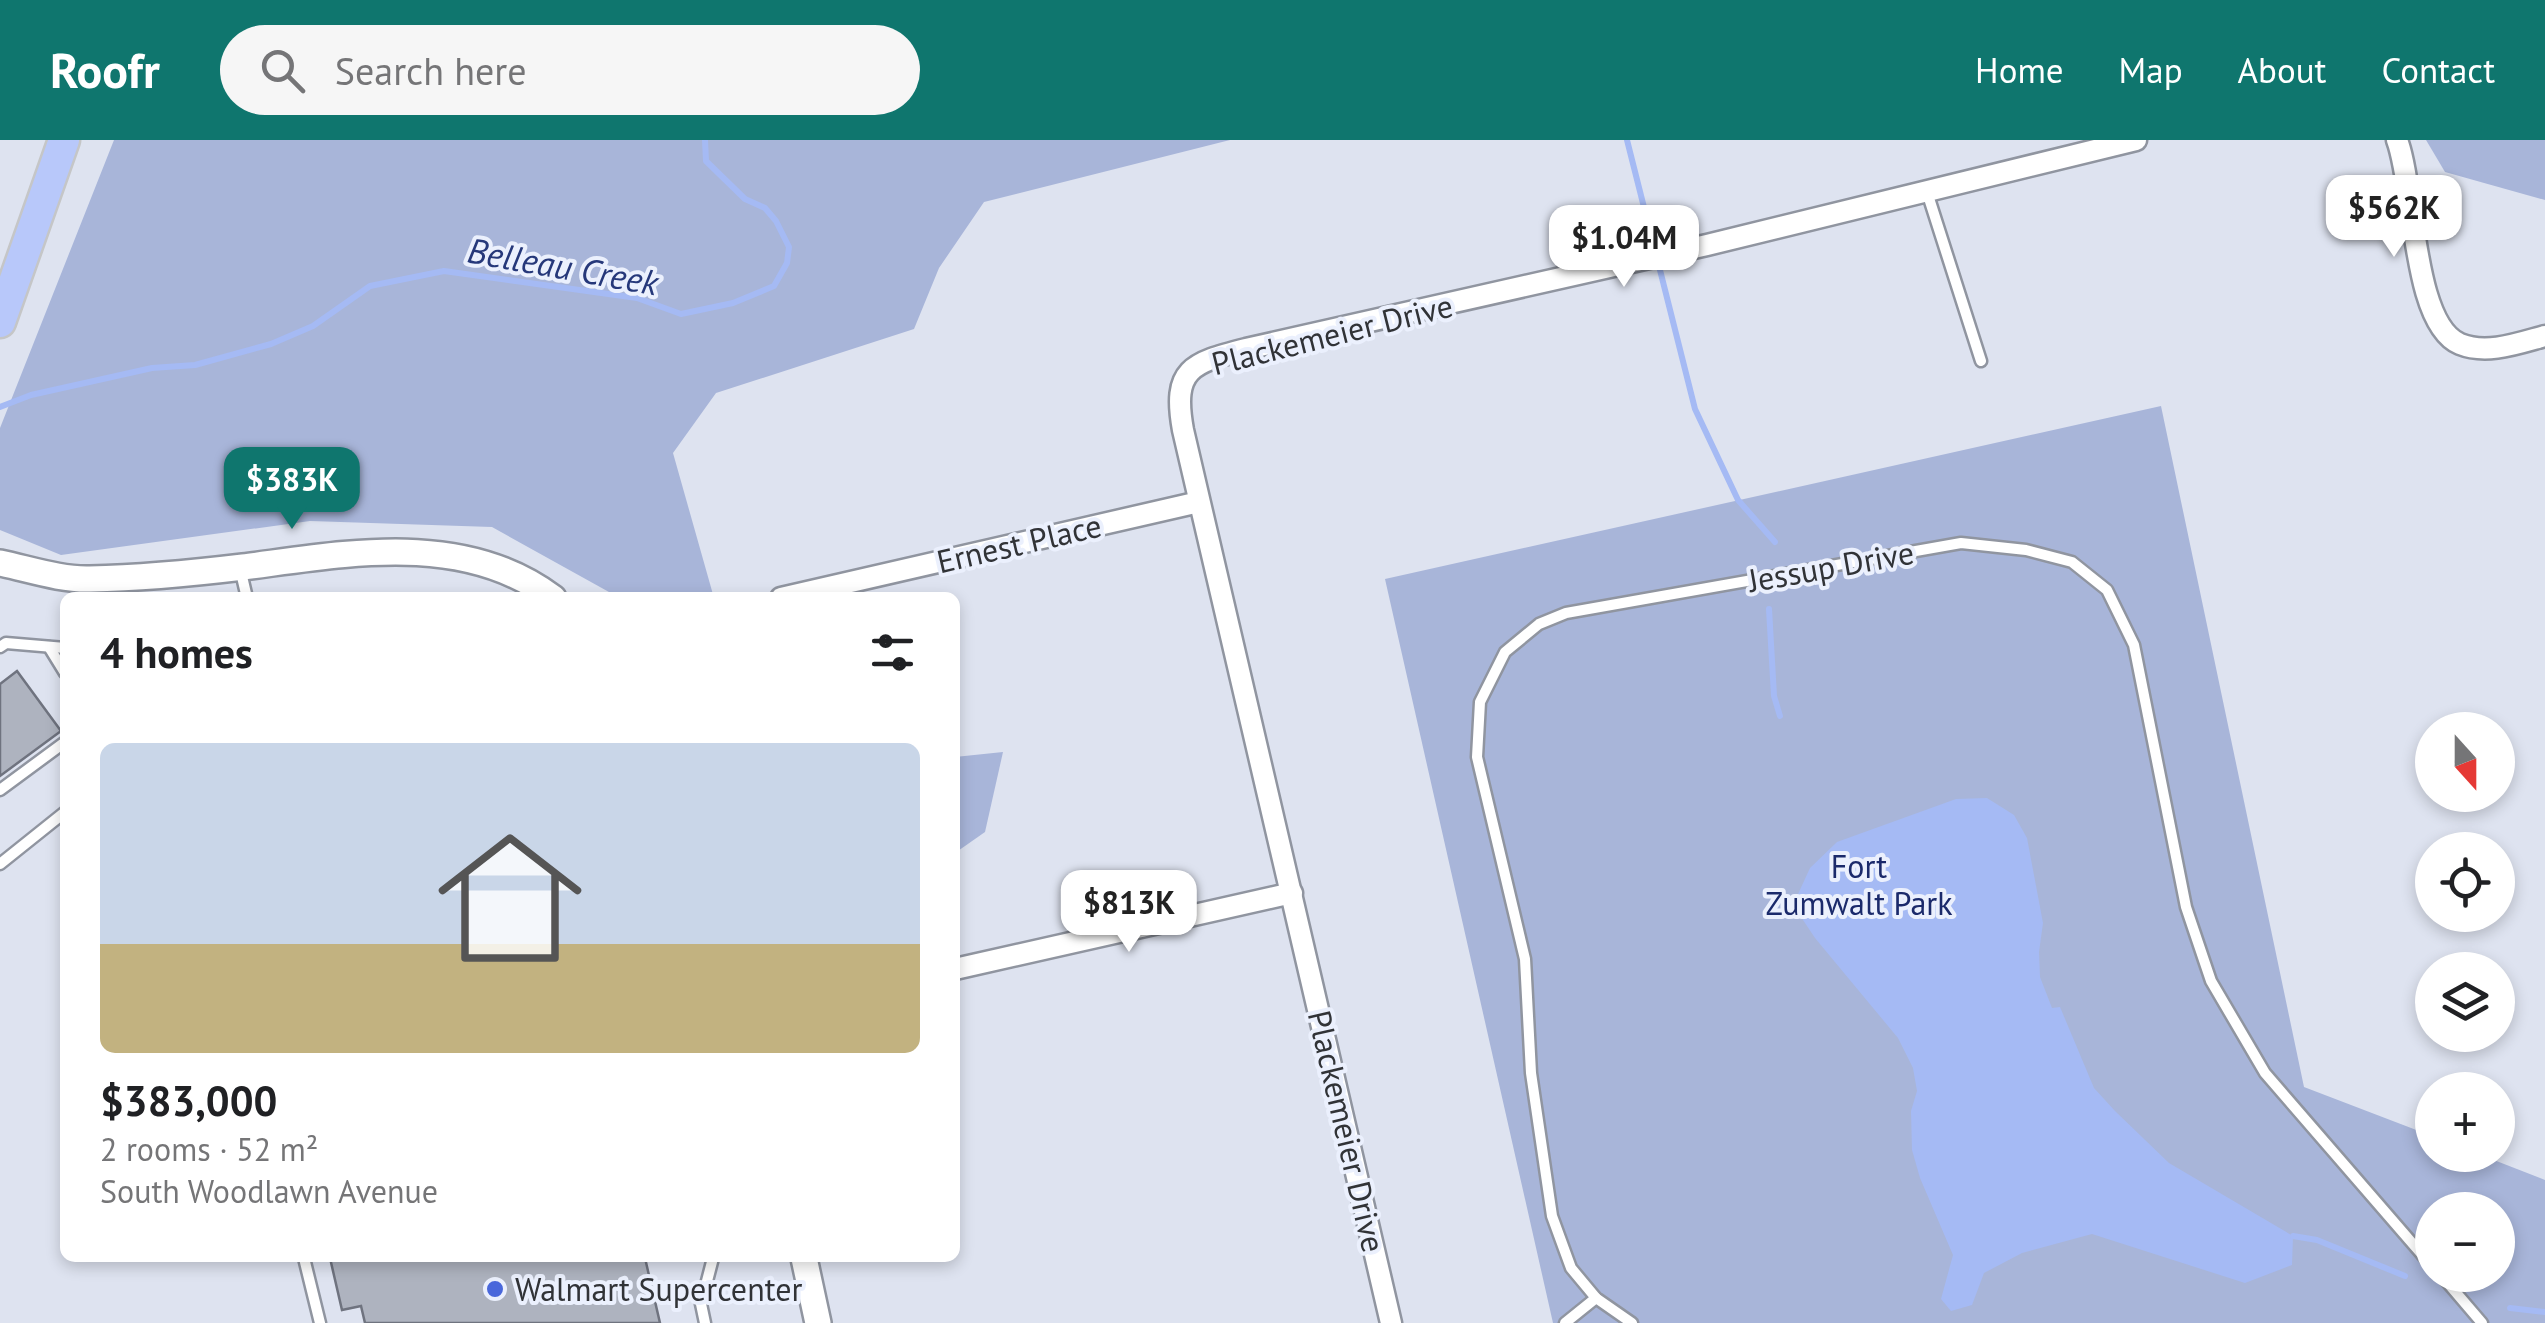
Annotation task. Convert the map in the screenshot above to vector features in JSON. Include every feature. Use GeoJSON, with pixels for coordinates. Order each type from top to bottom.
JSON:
{"type":"FeatureCollection","features":[{"type":"Feature","properties":{"kind":"main road"},"geometry":{"type":"LineString","coordinates":[[0,322],[64,140]]}},
{"type":"Feature","properties":{"kind":"street","name":"Plackemeier Drive"},"geometry":{"type":"LineString","coordinates":[[1392,1323],[1199,502],[1178,404],[1179,387],[1188,373],[1203,362],[2136,140]]}},
{"type":"Feature","properties":{"kind":"street"},"geometry":{"type":"LineString","coordinates":[[2397,140],[2410,188],[2424,290],[2443,330],[2456,343],[2490,348],[2545,336]]}},
{"type":"Feature","properties":{"kind":"street","name":"Ernest Place"},"geometry":{"type":"LineString","coordinates":[[807,592],[1199,502]]}},
{"type":"Feature","properties":{"kind":"street"},"geometry":{"type":"LineString","coordinates":[[0,563],[85,588],[354,551],[433,553],[485,565],[545,592]]}},
{"type":"Feature","properties":{"kind":"street"},"geometry":{"type":"LineString","coordinates":[[960,969],[1292,893]]}},
{"type":"Feature","properties":{"kind":"street"},"geometry":{"type":"LineString","coordinates":[[805,1262],[818,1323]]}},
{"type":"Feature","properties":{"kind":"lane"},"geometry":{"type":"LineString","coordinates":[[1927,192],[1981,360]]}},
{"type":"Feature","properties":{"kind":"lane","name":"Jessup Drive"},"geometry":{"type":"LineString","coordinates":[[1632,1323],[1596,1298],[1572,1268],[1552,1216],[1530,1073],[1524,959],[1477,757],[1480,702],[1505,652],[1539,624],[1566,613],[1961,542],[2026,550],[2072,562],[2107,590],[2134,645],[2186,907],[2211,982],[2265,1072],[2415,1246]]}},
{"type":"Feature","properties":{"kind":"lane"},"geometry":{"type":"LineString","coordinates":[[240,567],[246,592]]}},
{"type":"Feature","properties":{"kind":"lane"},"geometry":{"type":"LineString","coordinates":[[0,647],[6,643],[60,648]]}},
{"type":"Feature","properties":{"kind":"lane"},"geometry":{"type":"LineString","coordinates":[[49,647],[60,665]]}},
{"type":"Feature","properties":{"kind":"lane"},"geometry":{"type":"LineString","coordinates":[[0,790],[60,746]]}},
{"type":"Feature","properties":{"kind":"lane"},"geometry":{"type":"LineString","coordinates":[[0,864],[60,816]]}},
{"type":"Feature","properties":{"kind":"lane"},"geometry":{"type":"LineString","coordinates":[[305,1262],[320,1323]]}},
{"type":"Feature","properties":{"kind":"lane"},"geometry":{"type":"LineString","coordinates":[[706,1323],[700,1304],[711,1262]]}},
{"type":"Feature","properties":{"kind":"lane"},"geometry":{"type":"LineString","coordinates":[[2456,1292],[2482,1323]]}},
{"type":"Feature","properties":{"kind":"lane"},"geometry":{"type":"LineString","coordinates":[[1565,1323],[1596,1298]]}},
{"type":"Feature","properties":{"kind":"green space"},"geometry":{"type":"Polygon","coordinates":[[[114,140],[1230,140],[984,202],[939,268],[914,329],[716,393],[673,453],[712,592],[609,592],[492,527],[310,521],[61,555],[0,530],[0,428],[114,140]]]}},
{"type":"Feature","properties":{"kind":"green space"},"geometry":{"type":"Polygon","coordinates":[[[2426,140],[2545,140],[2545,200],[2445,172],[2426,140]]]}},
{"type":"Feature","properties":{"kind":"green space","name":"Fort Zumwalt Park"},"geometry":{"type":"Polygon","coordinates":[[[2161,406],[2304,1087],[2415,1129],[2415,1172],[2515,1172],[2515,1168],[2545,1180],[2545,1323],[1553,1323],[1385,579],[2161,406]]]}},
{"type":"Feature","properties":{"kind":"green space"},"geometry":{"type":"Polygon","coordinates":[[[1003,752],[985,832],[960,850],[960,756],[1003,752]]]}},
{"type":"Feature","properties":{"kind":"shaded area"},"geometry":{"type":"Polygon","coordinates":[[[1987,798],[2014,815],[2027,838],[2043,923],[2040,977],[2052,1008],[2060,1007],[2094,1088],[2169,1163],[2293,1236],[2292,1265],[2245,1283],[2092,1234],[2022,1253],[1984,1273],[1972,1305],[1951,1311],[1941,1299],[1953,1255],[1912,1150],[1911,1111],[1917,1091],[1913,1068],[1898,1038],[1815,938],[1793,905],[1810,868],[1837,842],[1956,799],[1987,798]]]}},
{"type":"Feature","properties":{"kind":"building"},"geometry":{"type":"Polygon","coordinates":[[[17,671],[60,732],[0,776],[0,684],[17,671]]]}},
{"type":"Feature","properties":{"kind":"building","name":"Walmart Supercenter"},"geometry":{"type":"Polygon","coordinates":[[[331,1262],[646,1262],[660,1323],[365,1323],[361,1306],[342,1310],[331,1262]]]}},
{"type":"Feature","properties":{"kind":"waterway","name":"Belleau Creek"},"geometry":{"type":"LineString","coordinates":[[0,407],[31,395],[152,368],[195,365],[271,344],[313,326],[370,286],[444,271],[637,298],[681,314],[733,303],[774,286],[787,263],[789,247],[765,208],[745,199],[706,161],[705,140]]}},
{"type":"Feature","properties":{"kind":"waterway"},"geometry":{"type":"LineString","coordinates":[[1627,140],[1653,243]]}},
{"type":"Feature","properties":{"kind":"waterway"},"geometry":{"type":"LineString","coordinates":[[1660,270],[1695,409],[1738,500],[1775,542]]}},
{"type":"Feature","properties":{"kind":"waterway"},"geometry":{"type":"LineString","coordinates":[[1769,609],[1774,696],[1780,716]]}},
{"type":"Feature","properties":{"kind":"waterway"},"geometry":{"type":"LineString","coordinates":[[2293,1236],[2317,1240],[2405,1276]]}},
{"type":"Feature","properties":{"kind":"waterway"},"geometry":{"type":"LineString","coordinates":[[2510,1308],[2545,1312]]}},
{"type":"Feature","properties":{"kind":"place","name":"Walmart Supercenter"},"geometry":{"type":"Point","coordinates":[495,1289]}}]}
